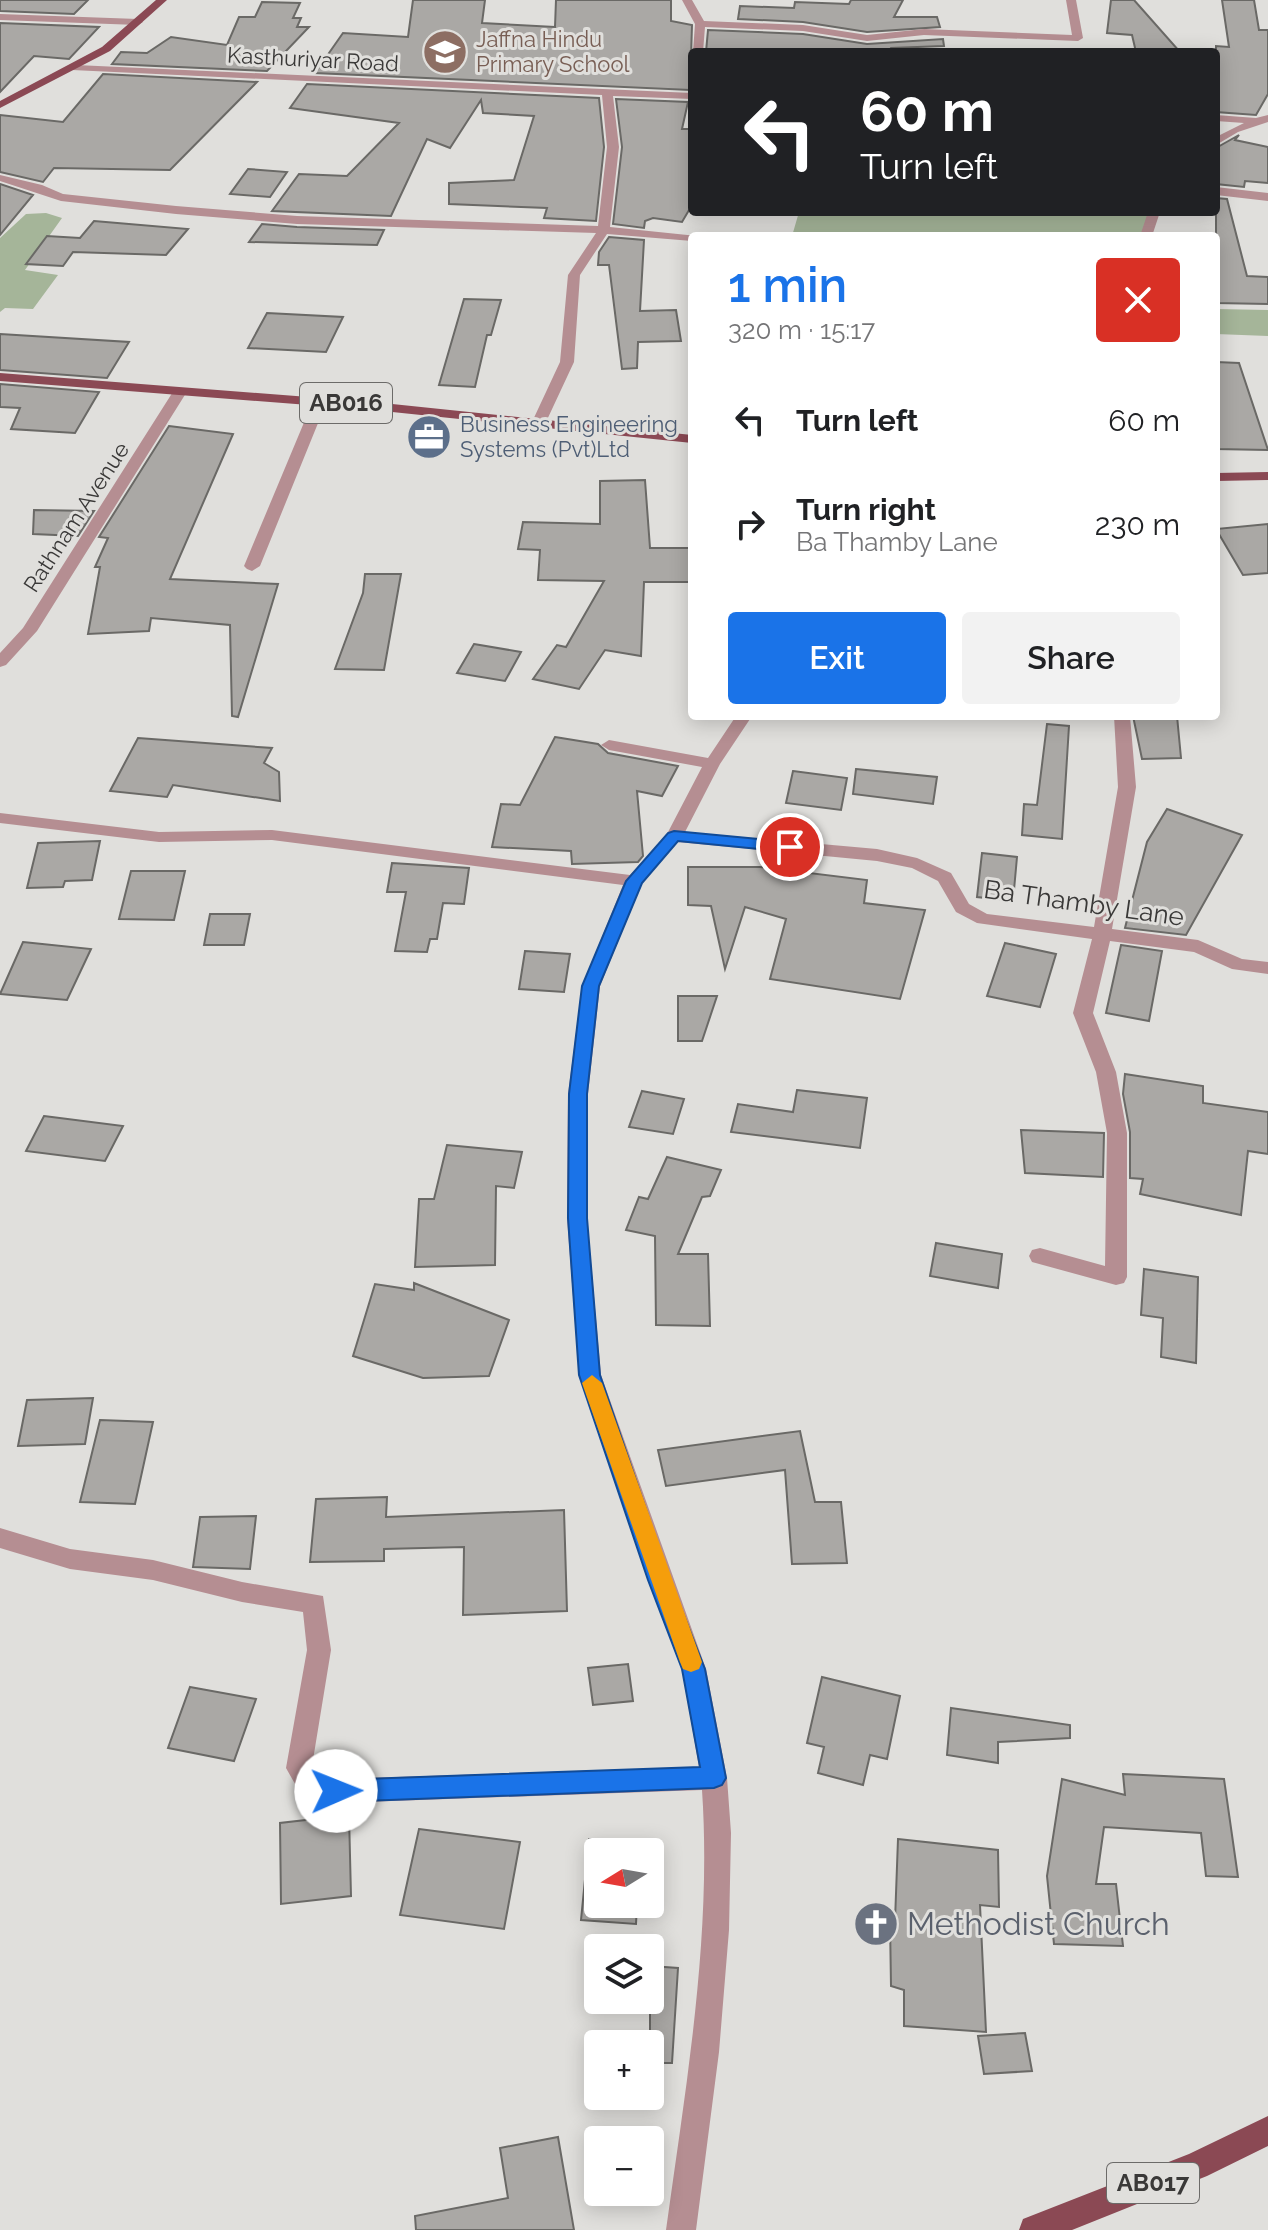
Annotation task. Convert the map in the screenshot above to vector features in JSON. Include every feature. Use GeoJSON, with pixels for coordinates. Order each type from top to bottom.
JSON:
{"type":"FeatureCollection","features":[{"type":"Feature","properties":{"kind":"main road"},"geometry":{"type":"LineString","coordinates":[[0,105],[76,68],[162,0]]}},
{"type":"Feature","properties":{"kind":"main road","name":"AB016"},"geometry":{"type":"LineString","coordinates":[[0,377],[320,401],[688,439]]}},
{"type":"Feature","properties":{"kind":"main road"},"geometry":{"type":"LineString","coordinates":[[1220,477],[1268,476]]}},
{"type":"Feature","properties":{"kind":"main road","name":"AB017"},"geometry":{"type":"LineString","coordinates":[[1034,2230],[1197,2166],[1268,2131]]}},
{"type":"Feature","properties":{"kind":"street"},"geometry":{"type":"LineString","coordinates":[[687,0],[700,24],[698,48]]}},
{"type":"Feature","properties":{"kind":"street"},"geometry":{"type":"LineString","coordinates":[[700,24],[803,28],[867,38],[924,32],[1078,38],[1071,0]]}},
{"type":"Feature","properties":{"kind":"street"},"geometry":{"type":"LineString","coordinates":[[0,17],[138,22]]}},
{"type":"Feature","properties":{"kind":"street","name":"Kasthuriyar Road"},"geometry":{"type":"LineString","coordinates":[[76,68],[688,96]]}},
{"type":"Feature","properties":{"kind":"street"},"geometry":{"type":"LineString","coordinates":[[539,422],[567,362],[574,275],[604,230],[613,147],[607,92]]}},
{"type":"Feature","properties":{"kind":"street"},"geometry":{"type":"LineString","coordinates":[[1220,118],[1268,119]]}},
{"type":"Feature","properties":{"kind":"street"},"geometry":{"type":"LineString","coordinates":[[1220,139],[1234,130],[1268,119]]}},
{"type":"Feature","properties":{"kind":"street"},"geometry":{"type":"LineString","coordinates":[[0,178],[38,187],[61,197],[189,211],[462,228],[604,230],[688,237]]}},
{"type":"Feature","properties":{"kind":"street"},"geometry":{"type":"LineString","coordinates":[[1220,191],[1268,197]]}},
{"type":"Feature","properties":{"kind":"street","name":"Rathnam Avenue"},"geometry":{"type":"LineString","coordinates":[[0,662],[29,631],[181,390]]}},
{"type":"Feature","properties":{"kind":"street"},"geometry":{"type":"LineString","coordinates":[[252,566],[320,401]]}},
{"type":"Feature","properties":{"kind":"street"},"geometry":{"type":"LineString","coordinates":[[681,2230],[705,2052],[715,1930],[718,1833],[714,1778],[694,1669],[659,1580],[590,1375],[577,1218],[578,1094],[591,986],[634,881],[674,836],[712,764],[741,720]]}},
{"type":"Feature","properties":{"kind":"street"},"geometry":{"type":"LineString","coordinates":[[1040,1256],[1116,1277],[1117,1133],[1106,1072],[1083,1013],[1102,934],[1127,787],[1122,720]]}},
{"type":"Feature","properties":{"kind":"street"},"geometry":{"type":"LineString","coordinates":[[609,745],[712,764]]}},
{"type":"Feature","properties":{"kind":"street"},"geometry":{"type":"LineString","coordinates":[[3,823],[159,837],[272,835],[634,881]]}},
{"type":"Feature","properties":{"kind":"street","name":"Ba Thamby Lane"},"geometry":{"type":"LineString","coordinates":[[674,836],[900,860],[945,877],[969,915],[1002,923],[1198,946],[1239,965],[1268,968]]}},
{"type":"Feature","properties":{"kind":"street"},"geometry":{"type":"LineString","coordinates":[[0,1538],[70,1559],[153,1570],[242,1592],[314,1603],[319,1650],[299,1768],[308,1783],[336,1791],[714,1778]]}},
{"type":"Feature","properties":{"kind":"green space"},"geometry":{"type":"Polygon","coordinates":[[[46,213],[62,218],[25,270],[58,275],[33,309],[5,308],[0,312],[0,238],[26,214],[46,213]]]}},
{"type":"Feature","properties":{"kind":"green space"},"geometry":{"type":"Polygon","coordinates":[[[798,216],[1153,216],[1147,232],[793,232],[798,216]]]}},
{"type":"Feature","properties":{"kind":"green space"},"geometry":{"type":"Polygon","coordinates":[[[1220,309],[1268,310],[1268,336],[1220,334],[1220,309]]]}},
{"type":"Feature","properties":{"kind":"building"},"geometry":{"type":"Polygon","coordinates":[[[0,0],[88,0],[74,14],[0,11],[0,0]]]}},
{"type":"Feature","properties":{"kind":"building","name":"Jaffna Hindu Primary School"},"geometry":{"type":"Polygon","coordinates":[[[413,0],[485,0],[482,23],[555,27],[556,0],[671,0],[671,21],[692,25],[691,48],[688,48],[688,90],[315,73],[343,33],[408,37],[413,0]]]}},
{"type":"Feature","properties":{"kind":"building"},"geometry":{"type":"Polygon","coordinates":[[[851,0],[903,0],[894,17],[937,17],[940,27],[867,32],[803,22],[738,19],[740,6],[794,8],[795,2],[849,4],[851,0]]]}},
{"type":"Feature","properties":{"kind":"building"},"geometry":{"type":"Polygon","coordinates":[[[1111,0],[1134,0],[1176,48],[1135,48],[1132,35],[1107,33],[1111,0]]]}},
{"type":"Feature","properties":{"kind":"building"},"geometry":{"type":"Polygon","coordinates":[[[1222,0],[1254,0],[1259,30],[1268,30],[1268,94],[1256,115],[1220,112],[1220,48],[1216,46],[1229,47],[1222,0]]]}},
{"type":"Feature","properties":{"kind":"building"},"geometry":{"type":"Polygon","coordinates":[[[262,2],[300,3],[293,18],[301,18],[297,27],[309,27],[267,71],[112,64],[121,52],[147,53],[171,37],[227,45],[239,17],[255,17],[262,2]]]}},
{"type":"Feature","properties":{"kind":"building"},"geometry":{"type":"Polygon","coordinates":[[[0,23],[99,27],[69,59],[34,56],[0,92],[0,23]]]}},
{"type":"Feature","properties":{"kind":"building"},"geometry":{"type":"Polygon","coordinates":[[[708,30],[803,34],[867,44],[943,39],[944,46],[891,48],[706,48],[708,30]]]}},
{"type":"Feature","properties":{"kind":"building"},"geometry":{"type":"Polygon","coordinates":[[[103,74],[257,82],[170,170],[54,168],[43,182],[0,172],[0,115],[63,122],[103,74]]]}},
{"type":"Feature","properties":{"kind":"building"},"geometry":{"type":"Polygon","coordinates":[[[307,84],[599,98],[604,147],[596,221],[544,218],[547,208],[449,204],[449,183],[514,180],[534,116],[483,113],[481,100],[450,148],[427,139],[391,216],[272,211],[299,174],[347,176],[399,123],[290,108],[307,84]]]}},
{"type":"Feature","properties":{"kind":"building"},"geometry":{"type":"Polygon","coordinates":[[[616,99],[688,102],[682,129],[688,129],[688,212],[682,222],[653,218],[645,221],[644,228],[613,224],[622,147],[616,99]]]}},
{"type":"Feature","properties":{"kind":"building"},"geometry":{"type":"Polygon","coordinates":[[[1239,135],[1235,140],[1268,147],[1268,183],[1245,181],[1244,187],[1220,184],[1220,146],[1239,135]]]}},
{"type":"Feature","properties":{"kind":"building"},"geometry":{"type":"Polygon","coordinates":[[[248,169],[287,172],[270,197],[230,194],[248,169]]]}},
{"type":"Feature","properties":{"kind":"building"},"geometry":{"type":"Polygon","coordinates":[[[0,184],[33,195],[0,235],[0,184]]]}},
{"type":"Feature","properties":{"kind":"building"},"geometry":{"type":"Polygon","coordinates":[[[1220,198],[1227,199],[1247,276],[1268,277],[1268,304],[1220,303],[1220,232],[1216,232],[1220,198]]]}},
{"type":"Feature","properties":{"kind":"building"},"geometry":{"type":"Polygon","coordinates":[[[94,221],[188,229],[166,255],[73,252],[63,266],[26,264],[47,236],[80,238],[94,221]]]}},
{"type":"Feature","properties":{"kind":"building"},"geometry":{"type":"Polygon","coordinates":[[[262,224],[384,230],[377,245],[249,242],[262,224]]]}},
{"type":"Feature","properties":{"kind":"building"},"geometry":{"type":"Polygon","coordinates":[[[609,237],[644,240],[640,311],[676,310],[681,341],[638,342],[637,368],[622,369],[609,265],[598,265],[599,252],[609,237]]]}},
{"type":"Feature","properties":{"kind":"building"},"geometry":{"type":"Polygon","coordinates":[[[464,299],[501,300],[491,335],[487,335],[475,387],[439,385],[464,299]]]}},
{"type":"Feature","properties":{"kind":"building"},"geometry":{"type":"Polygon","coordinates":[[[267,313],[343,317],[326,352],[248,348],[267,313]]]}},
{"type":"Feature","properties":{"kind":"building"},"geometry":{"type":"Polygon","coordinates":[[[0,334],[129,342],[107,378],[0,370],[0,334]]]}},
{"type":"Feature","properties":{"kind":"building"},"geometry":{"type":"Polygon","coordinates":[[[1220,362],[1239,363],[1268,450],[1220,449],[1220,362]]]}},
{"type":"Feature","properties":{"kind":"building"},"geometry":{"type":"Polygon","coordinates":[[[0,384],[99,392],[75,433],[11,429],[20,408],[0,407],[0,384]]]}},
{"type":"Feature","properties":{"kind":"building"},"geometry":{"type":"Polygon","coordinates":[[[169,426],[233,434],[170,579],[278,584],[238,717],[232,716],[230,625],[151,618],[149,631],[88,634],[100,567],[95,567],[108,538],[99,537],[169,426]]]}},
{"type":"Feature","properties":{"kind":"building"},"geometry":{"type":"Polygon","coordinates":[[[645,480],[650,548],[688,548],[688,582],[644,582],[641,656],[605,650],[579,689],[533,679],[557,645],[566,647],[604,581],[538,580],[540,550],[518,549],[523,522],[600,524],[600,481],[645,480]]]}},
{"type":"Feature","properties":{"kind":"building"},"geometry":{"type":"Polygon","coordinates":[[[34,510],[94,511],[78,536],[33,534],[34,510]]]}},
{"type":"Feature","properties":{"kind":"building"},"geometry":{"type":"Polygon","coordinates":[[[1268,524],[1268,573],[1243,575],[1220,536],[1220,529],[1268,524]]]}},
{"type":"Feature","properties":{"kind":"building"},"geometry":{"type":"Polygon","coordinates":[[[365,574],[401,574],[384,670],[335,669],[363,593],[365,574]]]}},
{"type":"Feature","properties":{"kind":"building"},"geometry":{"type":"Polygon","coordinates":[[[474,644],[521,652],[505,681],[457,673],[474,644]]]}},
{"type":"Feature","properties":{"kind":"building"},"geometry":{"type":"Polygon","coordinates":[[[1134,720],[1177,720],[1181,758],[1142,759],[1134,720]]]}},
{"type":"Feature","properties":{"kind":"building"},"geometry":{"type":"Polygon","coordinates":[[[1047,724],[1069,726],[1062,839],[1022,835],[1024,804],[1037,805],[1047,724]]]}},
{"type":"Feature","properties":{"kind":"building"},"geometry":{"type":"Polygon","coordinates":[[[555,737],[598,744],[608,753],[678,766],[662,796],[637,791],[643,856],[638,862],[572,864],[571,851],[492,847],[501,804],[520,805],[555,737]]]}},
{"type":"Feature","properties":{"kind":"building"},"geometry":{"type":"Polygon","coordinates":[[[138,738],[272,748],[264,763],[279,772],[280,801],[173,785],[167,797],[110,791],[138,738]]]}},
{"type":"Feature","properties":{"kind":"building"},"geometry":{"type":"Polygon","coordinates":[[[856,769],[937,777],[933,804],[853,794],[856,769]]]}},
{"type":"Feature","properties":{"kind":"building"},"geometry":{"type":"Polygon","coordinates":[[[793,771],[847,778],[841,810],[786,803],[793,771]]]}},
{"type":"Feature","properties":{"kind":"building"},"geometry":{"type":"Polygon","coordinates":[[[1167,809],[1242,835],[1186,935],[1125,928],[1147,842],[1167,809]]]}},
{"type":"Feature","properties":{"kind":"building"},"geometry":{"type":"Polygon","coordinates":[[[100,841],[92,880],[65,881],[63,887],[27,888],[38,843],[100,841]]]}},
{"type":"Feature","properties":{"kind":"building"},"geometry":{"type":"Polygon","coordinates":[[[982,853],[1017,857],[1013,901],[977,897],[982,853]]]}},
{"type":"Feature","properties":{"kind":"building"},"geometry":{"type":"Polygon","coordinates":[[[392,863],[469,868],[464,904],[443,903],[437,939],[430,939],[427,952],[395,951],[406,892],[387,892],[392,863]]]}},
{"type":"Feature","properties":{"kind":"building"},"geometry":{"type":"Polygon","coordinates":[[[688,867],[760,867],[867,880],[864,903],[925,910],[900,999],[770,979],[786,919],[745,907],[725,969],[711,906],[688,905],[688,867]]]}},
{"type":"Feature","properties":{"kind":"building"},"geometry":{"type":"Polygon","coordinates":[[[131,871],[185,871],[174,920],[119,919],[131,871]]]}},
{"type":"Feature","properties":{"kind":"building"},"geometry":{"type":"Polygon","coordinates":[[[210,914],[250,914],[244,945],[204,945],[210,914]]]}},
{"type":"Feature","properties":{"kind":"building"},"geometry":{"type":"Polygon","coordinates":[[[23,942],[91,949],[67,1000],[0,994],[23,942]]]}},
{"type":"Feature","properties":{"kind":"building"},"geometry":{"type":"Polygon","coordinates":[[[1005,943],[1056,954],[1040,1007],[987,996],[1005,943]]]}},
{"type":"Feature","properties":{"kind":"building"},"geometry":{"type":"Polygon","coordinates":[[[1121,945],[1162,951],[1149,1021],[1106,1013],[1121,945]]]}},
{"type":"Feature","properties":{"kind":"building"},"geometry":{"type":"Polygon","coordinates":[[[525,951],[570,954],[564,992],[519,989],[525,951]]]}},
{"type":"Feature","properties":{"kind":"building"},"geometry":{"type":"Polygon","coordinates":[[[678,996],[717,996],[702,1041],[678,1041],[678,996]]]}},
{"type":"Feature","properties":{"kind":"building"},"geometry":{"type":"Polygon","coordinates":[[[1125,1074],[1203,1086],[1203,1103],[1268,1112],[1268,1154],[1248,1151],[1241,1215],[1140,1194],[1143,1179],[1130,1178],[1130,1132],[1123,1094],[1125,1074]]]}},
{"type":"Feature","properties":{"kind":"building"},"geometry":{"type":"Polygon","coordinates":[[[797,1090],[867,1098],[860,1148],[731,1132],[738,1104],[793,1112],[797,1090]]]}},
{"type":"Feature","properties":{"kind":"building"},"geometry":{"type":"Polygon","coordinates":[[[642,1091],[684,1099],[673,1134],[629,1127],[642,1091]]]}},
{"type":"Feature","properties":{"kind":"building"},"geometry":{"type":"Polygon","coordinates":[[[44,1116],[123,1126],[105,1161],[26,1151],[44,1116]]]}},
{"type":"Feature","properties":{"kind":"building"},"geometry":{"type":"Polygon","coordinates":[[[1021,1130],[1104,1133],[1103,1177],[1025,1173],[1021,1130]]]}},
{"type":"Feature","properties":{"kind":"building"},"geometry":{"type":"Polygon","coordinates":[[[447,1145],[522,1152],[514,1188],[496,1186],[495,1265],[415,1267],[419,1199],[434,1199],[447,1145]]]}},
{"type":"Feature","properties":{"kind":"building"},"geometry":{"type":"Polygon","coordinates":[[[667,1157],[721,1170],[710,1196],[702,1197],[678,1254],[708,1254],[710,1326],[656,1325],[655,1236],[626,1230],[639,1197],[648,1199],[667,1157]]]}},
{"type":"Feature","properties":{"kind":"building"},"geometry":{"type":"Polygon","coordinates":[[[936,1243],[1002,1254],[998,1288],[930,1276],[936,1243]]]}},
{"type":"Feature","properties":{"kind":"building"},"geometry":{"type":"Polygon","coordinates":[[[1144,1269],[1198,1277],[1196,1363],[1161,1357],[1163,1318],[1141,1315],[1144,1269]]]}},
{"type":"Feature","properties":{"kind":"building"},"geometry":{"type":"Polygon","coordinates":[[[414,1283],[509,1320],[489,1376],[423,1378],[353,1356],[375,1284],[414,1290],[414,1283]]]}},
{"type":"Feature","properties":{"kind":"building"},"geometry":{"type":"Polygon","coordinates":[[[93,1398],[85,1444],[18,1446],[27,1400],[93,1398]]]}},
{"type":"Feature","properties":{"kind":"building"},"geometry":{"type":"Polygon","coordinates":[[[100,1420],[153,1422],[135,1504],[80,1502],[100,1420]]]}},
{"type":"Feature","properties":{"kind":"building"},"geometry":{"type":"Polygon","coordinates":[[[800,1431],[815,1502],[841,1502],[847,1563],[792,1564],[785,1470],[666,1486],[658,1450],[800,1431]]]}},
{"type":"Feature","properties":{"kind":"building"},"geometry":{"type":"Polygon","coordinates":[[[387,1497],[386,1517],[564,1510],[567,1611],[463,1615],[464,1547],[384,1549],[384,1561],[310,1562],[316,1499],[387,1497]]]}},
{"type":"Feature","properties":{"kind":"building"},"geometry":{"type":"Polygon","coordinates":[[[256,1516],[250,1569],[193,1567],[200,1517],[256,1516]]]}},
{"type":"Feature","properties":{"kind":"building"},"geometry":{"type":"Polygon","coordinates":[[[628,1664],[633,1701],[593,1705],[588,1668],[628,1664]]]}},
{"type":"Feature","properties":{"kind":"building"},"geometry":{"type":"Polygon","coordinates":[[[822,1677],[900,1696],[887,1759],[870,1755],[863,1785],[818,1773],[824,1747],[807,1743],[822,1677]]]}},
{"type":"Feature","properties":{"kind":"building"},"geometry":{"type":"Polygon","coordinates":[[[190,1687],[256,1699],[234,1761],[168,1748],[190,1687]]]}},
{"type":"Feature","properties":{"kind":"building"},"geometry":{"type":"Polygon","coordinates":[[[951,1708],[1070,1725],[1070,1738],[998,1742],[998,1763],[947,1755],[951,1708]]]}},
{"type":"Feature","properties":{"kind":"building"},"geometry":{"type":"Polygon","coordinates":[[[1123,1774],[1224,1779],[1238,1877],[1206,1876],[1201,1833],[1104,1827],[1096,1884],[1116,1884],[1123,1946],[1054,1944],[1047,1876],[1062,1779],[1125,1795],[1123,1774]]]}},
{"type":"Feature","properties":{"kind":"building"},"geometry":{"type":"Polygon","coordinates":[[[349,1815],[351,1896],[281,1904],[280,1823],[349,1815]]]}},
{"type":"Feature","properties":{"kind":"building"},"geometry":{"type":"Polygon","coordinates":[[[419,1829],[520,1842],[504,1929],[400,1915],[419,1829]]]}},
{"type":"Feature","properties":{"kind":"building"},"geometry":{"type":"Polygon","coordinates":[[[898,1839],[998,1850],[999,1907],[980,1905],[986,2032],[904,2026],[904,1990],[891,1986],[890,1921],[895,1921],[898,1839]]]}},
{"type":"Feature","properties":{"kind":"building"},"geometry":{"type":"Polygon","coordinates":[[[584,1890],[584,1918],[636,1918],[636,1924],[581,1920],[584,1890]]]}},
{"type":"Feature","properties":{"kind":"building"},"geometry":{"type":"Polygon","coordinates":[[[664,1967],[678,1968],[672,2063],[664,2063],[664,2030],[650,2030],[650,2014],[664,2014],[664,1967]]]}},
{"type":"Feature","properties":{"kind":"building"},"geometry":{"type":"Polygon","coordinates":[[[1025,2033],[1032,2071],[984,2074],[978,2036],[1025,2033]]]}},
{"type":"Feature","properties":{"kind":"building"},"geometry":{"type":"Polygon","coordinates":[[[558,2137],[574,2230],[416,2230],[415,2216],[508,2198],[500,2148],[558,2137]]]}},
{"type":"Feature","properties":{"kind":"slow traffic"},"geometry":{"type":"LineString","coordinates":[[592,1383],[659,1580],[691,1662]]}},
{"type":"Feature","properties":{"kind":"place","name":"Jaffna Hindu Primary School"},"geometry":{"type":"Point","coordinates":[445,52]}},
{"type":"Feature","properties":{"kind":"place","name":"Business Engineering Systems (Pvt)Ltd"},"geometry":{"type":"Point","coordinates":[429,437]}},
{"type":"Feature","properties":{"kind":"place","name":"Methodist Church"},"geometry":{"type":"Point","coordinates":[876,1924]}},
{"type":"Feature","properties":{"kind":"route"},"geometry":{"type":"LineString","coordinates":[[336,1791],[714,1778],[694,1669],[659,1580],[590,1375],[577,1218],[578,1094],[591,986],[634,881],[674,836],[790,847]]}}]}
